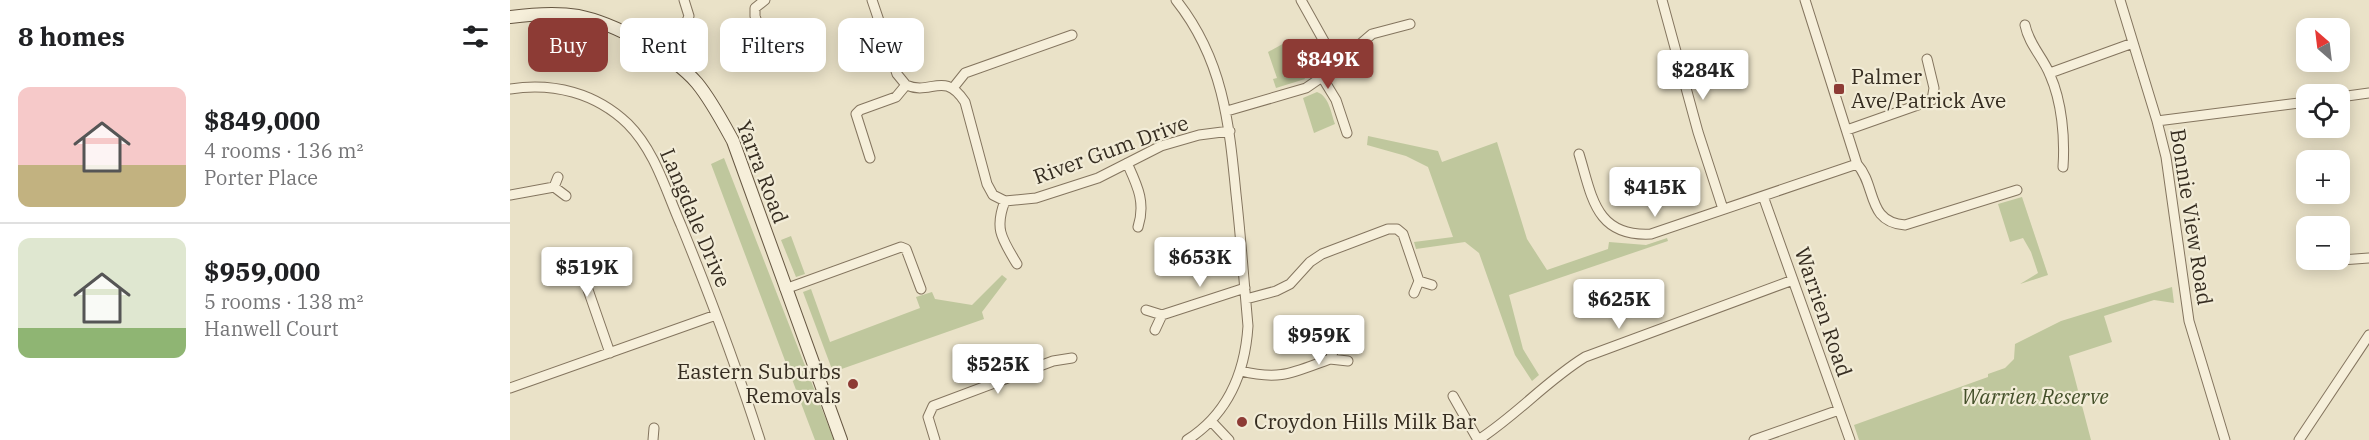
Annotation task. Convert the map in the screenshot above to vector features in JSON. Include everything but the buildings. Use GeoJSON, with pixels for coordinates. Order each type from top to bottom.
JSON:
{"type":"FeatureCollection","features":[{"type":"Feature","properties":{"kind":"main road","name":"Yarra Road"},"geometry":{"type":"LineString","coordinates":[[510,17],[544,13],[580,16],[620,31]]}},
{"type":"Feature","properties":{"kind":"main road","name":"Yarra Road"},"geometry":{"type":"LineString","coordinates":[[684,72],[696,82],[733,141],[841,440]]}},
{"type":"Feature","properties":{"kind":"street"},"geometry":{"type":"LineString","coordinates":[[684,0],[688,18]]}},
{"type":"Feature","properties":{"kind":"street"},"geometry":{"type":"LineString","coordinates":[[755,18],[755,9],[765,0]]}},
{"type":"Feature","properties":{"kind":"street"},"geometry":{"type":"LineString","coordinates":[[872,0],[897,74],[906,85],[921,89],[947,84],[965,102],[987,184],[993,195],[1005,201],[998,223],[1000,232],[1017,264]]}},
{"type":"Feature","properties":{"kind":"street"},"geometry":{"type":"LineString","coordinates":[[1176,0],[1202,39],[1218,75],[1227,111],[1248,326],[1241,371],[1228,399],[1211,421],[1187,440]]}},
{"type":"Feature","properties":{"kind":"street"},"geometry":{"type":"LineString","coordinates":[[1301,0],[1325,43],[1340,60]]}},
{"type":"Feature","properties":{"kind":"street"},"geometry":{"type":"LineString","coordinates":[[1662,0],[1698,132],[1723,209]]}},
{"type":"Feature","properties":{"kind":"street"},"geometry":{"type":"LineString","coordinates":[[1805,0],[1857,164],[1864,174],[1877,212],[1899,225],[1905,225],[2017,190]]}},
{"type":"Feature","properties":{"kind":"street","name":"Bonnie View Road"},"geometry":{"type":"LineString","coordinates":[[2120,0],[2166,158],[2189,321],[2225,440]]}},
{"type":"Feature","properties":{"kind":"street"},"geometry":{"type":"LineString","coordinates":[[1227,111],[1306,88],[1372,34],[1410,24]]}},
{"type":"Feature","properties":{"kind":"street"},"geometry":{"type":"LineString","coordinates":[[2025,25],[2034,51],[2050,73],[2057,94],[2064,151],[2062,168]]}},
{"type":"Feature","properties":{"kind":"street"},"geometry":{"type":"LineString","coordinates":[[953,88],[965,73],[1072,34]]}},
{"type":"Feature","properties":{"kind":"street"},"geometry":{"type":"LineString","coordinates":[[2050,73],[2133,43]]}},
{"type":"Feature","properties":{"kind":"street"},"geometry":{"type":"LineString","coordinates":[[1847,130],[1932,100],[1934,88],[1927,58]]}},
{"type":"Feature","properties":{"kind":"street"},"geometry":{"type":"LineString","coordinates":[[1322,77],[1336,100],[1347,133]]}},
{"type":"Feature","properties":{"kind":"street"},"geometry":{"type":"LineString","coordinates":[[870,158],[856,114],[860,110],[896,97],[906,85]]}},
{"type":"Feature","properties":{"kind":"street","name":"Langdale Drive"},"geometry":{"type":"LineString","coordinates":[[510,88],[539,86],[564,89],[580,94],[614,112],[633,130],[647,149],[716,315],[760,440]]}},
{"type":"Feature","properties":{"kind":"street"},"geometry":{"type":"LineString","coordinates":[[2350,96],[2369,93]]}},
{"type":"Feature","properties":{"kind":"street"},"geometry":{"type":"LineString","coordinates":[[2157,121],[2296,103]]}},
{"type":"Feature","properties":{"kind":"street","name":"River Gum Drive"},"geometry":{"type":"LineString","coordinates":[[1005,201],[1018,201],[1061,191],[1098,178],[1178,140],[1230,131]]}},
{"type":"Feature","properties":{"kind":"street"},"geometry":{"type":"LineString","coordinates":[[1579,154],[1598,212],[1608,223],[1621,231],[1636,235],[1651,234],[1857,164]]}},
{"type":"Feature","properties":{"kind":"street"},"geometry":{"type":"LineString","coordinates":[[1127,163],[1142,203],[1142,214],[1138,227]]}},
{"type":"Feature","properties":{"kind":"street"},"geometry":{"type":"LineString","coordinates":[[510,195],[556,182],[566,196]]}},
{"type":"Feature","properties":{"kind":"street","name":"Warrien Road"},"geometry":{"type":"LineString","coordinates":[[1764,196],[1850,440]]}},
{"type":"Feature","properties":{"kind":"street"},"geometry":{"type":"LineString","coordinates":[[1246,299],[1276,291],[1290,284],[1310,262],[1322,254],[1388,230],[1397,229],[1403,234],[1419,280],[1414,293]]}},
{"type":"Feature","properties":{"kind":"street"},"geometry":{"type":"LineString","coordinates":[[785,289],[901,247],[906,249],[921,289]]}},
{"type":"Feature","properties":{"kind":"street"},"geometry":{"type":"LineString","coordinates":[[2350,259],[2369,258]]}},
{"type":"Feature","properties":{"kind":"street"},"geometry":{"type":"LineString","coordinates":[[586,284],[595,270]]}},
{"type":"Feature","properties":{"kind":"street"},"geometry":{"type":"LineString","coordinates":[[572,273],[586,284],[610,353]]}},
{"type":"Feature","properties":{"kind":"street"},"geometry":{"type":"LineString","coordinates":[[1419,280],[1432,285]]}},
{"type":"Feature","properties":{"kind":"street"},"geometry":{"type":"LineString","coordinates":[[1453,396],[1478,440],[1507,419],[1561,371],[1585,357],[1793,280]]}},
{"type":"Feature","properties":{"kind":"street"},"geometry":{"type":"LineString","coordinates":[[1146,310],[1162,315],[1245,288]]}},
{"type":"Feature","properties":{"kind":"street","name":"Langdale Drive"},"geometry":{"type":"LineString","coordinates":[[510,388],[716,315]]}},
{"type":"Feature","properties":{"kind":"street"},"geometry":{"type":"LineString","coordinates":[[1155,330],[1162,315]]}},
{"type":"Feature","properties":{"kind":"street"},"geometry":{"type":"LineString","coordinates":[[2299,440],[2369,335]]}},
{"type":"Feature","properties":{"kind":"street"},"geometry":{"type":"LineString","coordinates":[[1330,358],[1337,343]]}},
{"type":"Feature","properties":{"kind":"street"},"geometry":{"type":"LineString","coordinates":[[934,440],[928,417],[933,406],[1053,361],[1072,358]]}},
{"type":"Feature","properties":{"kind":"street"},"geometry":{"type":"LineString","coordinates":[[1241,371],[1266,377],[1277,376],[1330,358],[1348,361]]}},
{"type":"Feature","properties":{"kind":"street"},"geometry":{"type":"LineString","coordinates":[[1754,440],[1839,410]]}},
{"type":"Feature","properties":{"kind":"street"},"geometry":{"type":"LineString","coordinates":[[1211,421],[1229,440]]}},
{"type":"Feature","properties":{"kind":"street"},"geometry":{"type":"LineString","coordinates":[[653,440],[654,428]]}},
{"type":"Feature","properties":{"kind":"green space"},"geometry":{"type":"Polygon","coordinates":[[[1288,41],[1305,79],[1276,88],[1273,79],[1277,78],[1268,52],[1288,41]]]}},
{"type":"Feature","properties":{"kind":"green space"},"geometry":{"type":"Polygon","coordinates":[[[1317,92],[1327,101],[1335,124],[1314,133],[1303,98],[1317,92]]]}},
{"type":"Feature","properties":{"kind":"green space"},"geometry":{"type":"Polygon","coordinates":[[[1368,136],[1438,151],[1442,162],[1497,142],[1527,239],[1547,270],[1608,249],[1609,242],[1646,245],[1667,238],[1668,241],[1509,295],[1523,349],[1539,375],[1532,381],[1515,355],[1479,253],[1465,242],[1416,249],[1414,242],[1453,237],[1428,167],[1406,156],[1367,145],[1368,136]]]}},
{"type":"Feature","properties":{"kind":"green space"},"geometry":{"type":"Polygon","coordinates":[[[724,158],[834,440],[815,440],[711,164],[724,158]]]}},
{"type":"Feature","properties":{"kind":"green space"},"geometry":{"type":"Polygon","coordinates":[[[2022,197],[2048,275],[2020,284],[2038,273],[2031,252],[2023,238],[2010,242],[1998,204],[2022,197]]]}},
{"type":"Feature","properties":{"kind":"green space"},"geometry":{"type":"Polygon","coordinates":[[[791,236],[805,274],[796,277],[781,240],[791,236]]]}},
{"type":"Feature","properties":{"kind":"green space"},"geometry":{"type":"Polygon","coordinates":[[[1002,275],[1007,279],[982,312],[984,319],[833,372],[803,292],[811,289],[830,342],[920,308],[916,297],[932,292],[935,299],[972,305],[1002,275]]]}},
{"type":"Feature","properties":{"kind":"green space","name":"Warrien Reserve"},"geometry":{"type":"Polygon","coordinates":[[[2172,287],[2174,303],[2154,300],[2104,316],[2112,342],[2069,356],[2091,440],[1859,440],[1854,425],[1988,377],[1988,374],[2005,368],[2014,359],[2015,344],[2061,321],[2172,287]]]}},
{"type":"Feature","properties":{"kind":"place","name":"Palmer Ave/Patrick Ave"},"geometry":{"type":"Point","coordinates":[1839,89]}},
{"type":"Feature","properties":{"kind":"place","name":"Eastern Suburbs Removals"},"geometry":{"type":"Point","coordinates":[853,384]}},
{"type":"Feature","properties":{"kind":"place","name":"Croydon Hills Milk Bar"},"geometry":{"type":"Point","coordinates":[1242,422]}}]}
